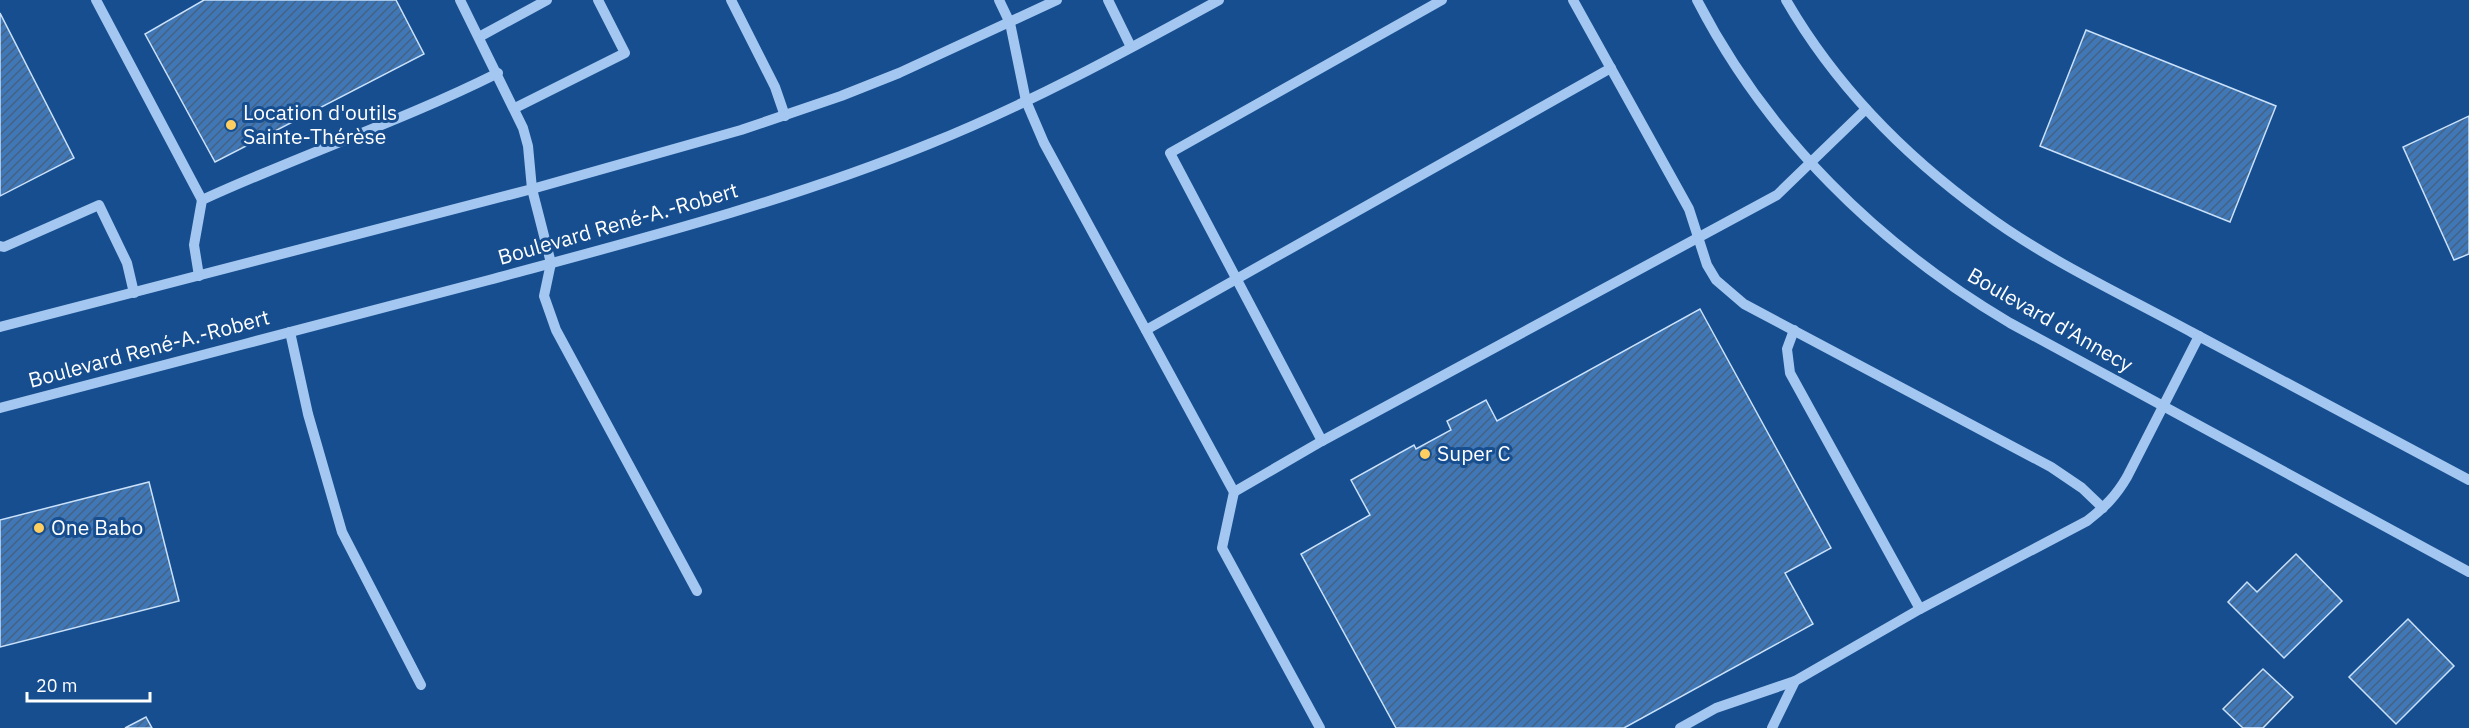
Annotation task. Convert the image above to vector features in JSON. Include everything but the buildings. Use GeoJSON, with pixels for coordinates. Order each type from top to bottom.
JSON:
{"type":"FeatureCollection","features":[{"type":"Feature","properties":{"kind":"street"},"geometry":{"type":"LineString","coordinates":[[96,0],[202,200],[194,245],[199,276]]}},
{"type":"Feature","properties":{"kind":"street"},"geometry":{"type":"LineString","coordinates":[[460,0],[515,108],[528,146],[532,189],[551,263],[544,296],[556,330],[697,591]]}},
{"type":"Feature","properties":{"kind":"street"},"geometry":{"type":"LineString","coordinates":[[479,36],[548,0]]}},
{"type":"Feature","properties":{"kind":"street"},"geometry":{"type":"LineString","coordinates":[[515,108],[625,53],[598,0]]}},
{"type":"Feature","properties":{"kind":"street"},"geometry":{"type":"LineString","coordinates":[[730,0],[775,87],[785,116]]}},
{"type":"Feature","properties":{"kind":"street"},"geometry":{"type":"LineString","coordinates":[[999,0],[1010,23],[1026,101],[1044,143],[1234,492],[1222,548],[1320,728]]}},
{"type":"Feature","properties":{"kind":"street"},"geometry":{"type":"LineString","coordinates":[[0,327],[532,189],[785,116],[909,68],[1057,0]]}},
{"type":"Feature","properties":{"kind":"street"},"geometry":{"type":"LineString","coordinates":[[1108,0],[1131,47]]}},
{"type":"Feature","properties":{"kind":"street","name":"Boulevard René-A.-Robert"},"geometry":{"type":"LineString","coordinates":[[0,408],[714,219],[826,183],[928,145],[1026,101],[1219,0]]}},
{"type":"Feature","properties":{"kind":"street"},"geometry":{"type":"LineString","coordinates":[[1322,441],[1170,153],[1442,0]]}},
{"type":"Feature","properties":{"kind":"street"},"geometry":{"type":"LineString","coordinates":[[1573,0],[1689,209],[1707,265],[1716,280],[1744,304],[2060,472],[2082,488],[2103,508]]}},
{"type":"Feature","properties":{"kind":"street","name":"Boulevard d'Annecy"},"geometry":{"type":"LineString","coordinates":[[1697,0],[1746,83],[1809,162],[1881,232],[1946,283],[2010,323],[2469,572]]}},
{"type":"Feature","properties":{"kind":"street"},"geometry":{"type":"LineString","coordinates":[[1786,0],[1816,47],[1866,110],[1922,164],[1985,214],[2067,265],[2469,480]]}},
{"type":"Feature","properties":{"kind":"street"},"geometry":{"type":"LineString","coordinates":[[1146,330],[1611,68]]}},
{"type":"Feature","properties":{"kind":"street"},"geometry":{"type":"LineString","coordinates":[[202,200],[280,165],[438,103],[498,73]]}},
{"type":"Feature","properties":{"kind":"street"},"geometry":{"type":"LineString","coordinates":[[1234,492],[1322,441],[1777,195],[1866,110]]}},
{"type":"Feature","properties":{"kind":"street"},"geometry":{"type":"LineString","coordinates":[[0,246],[4,247],[99,205],[127,263],[134,293]]}},
{"type":"Feature","properties":{"kind":"street"},"geometry":{"type":"LineString","coordinates":[[1794,330],[1787,349],[1790,374],[1920,609]]}},
{"type":"Feature","properties":{"kind":"street"},"geometry":{"type":"LineString","coordinates":[[290,332],[310,423],[342,532],[422,685]]}},
{"type":"Feature","properties":{"kind":"street"},"geometry":{"type":"LineString","coordinates":[[1680,728],[1716,708],[1795,681],[1920,609],[2087,520],[2103,508],[2118,494],[2199,336]]}},
{"type":"Feature","properties":{"kind":"street"},"geometry":{"type":"LineString","coordinates":[[1772,728],[1795,681]]}},
{"type":"Feature","properties":{"kind":"place","name":"Location d'outils Sainte-Thérèse"},"geometry":{"type":"Point","coordinates":[231,125]}},
{"type":"Feature","properties":{"kind":"place","name":"Super C"},"geometry":{"type":"Point","coordinates":[1425,454]}},
{"type":"Feature","properties":{"kind":"place","name":"One Babo"},"geometry":{"type":"Point","coordinates":[39,528]}}]}
